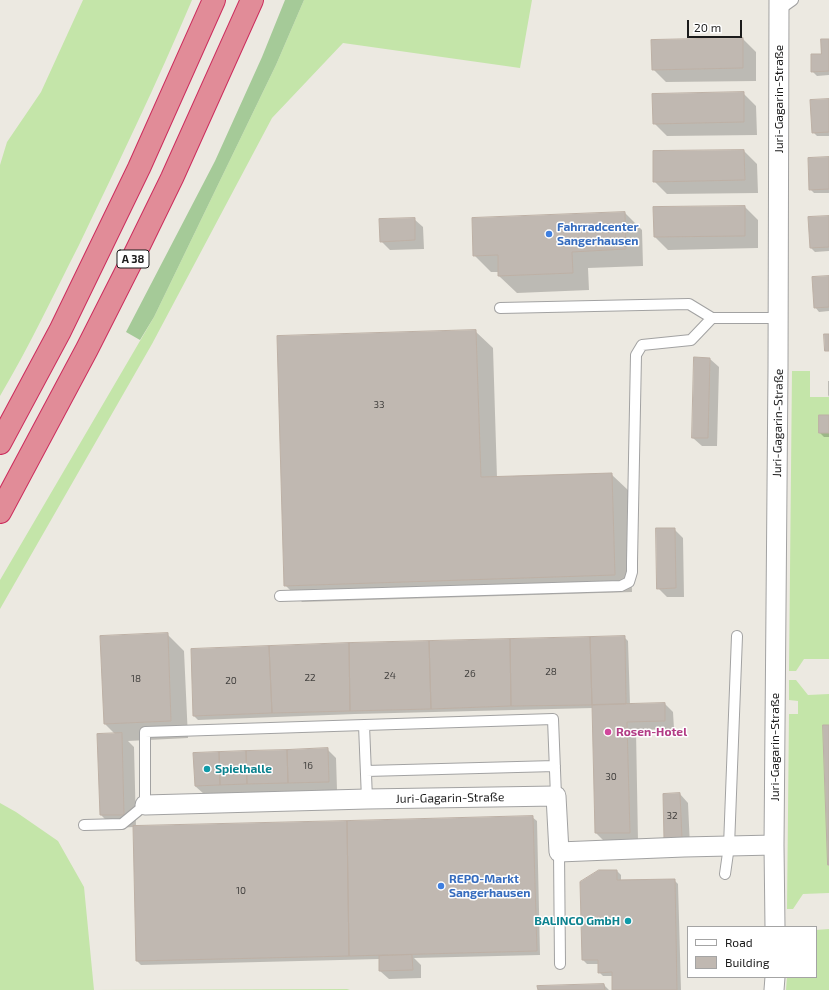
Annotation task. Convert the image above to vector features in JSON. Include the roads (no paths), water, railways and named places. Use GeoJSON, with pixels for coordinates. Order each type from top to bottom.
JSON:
{"type":"FeatureCollection","features":[{"type":"Feature","properties":{"kind":"highway","name":"A 38"},"geometry":{"type":"LineString","coordinates":[[0,443],[60,331],[139,168],[214,0]]}},
{"type":"Feature","properties":{"kind":"highway","name":"A 38"},"geometry":{"type":"LineString","coordinates":[[0,512],[87,349],[130,264],[172,178],[252,0]]}},
{"type":"Feature","properties":{"kind":"street","name":"Juri-Gagarin-Straße"},"geometry":{"type":"LineString","coordinates":[[775,926],[774,845],[778,318],[783,3]]}},
{"type":"Feature","properties":{"kind":"street","name":"Juri-Gagarin-Straße"},"geometry":{"type":"LineString","coordinates":[[145,805],[556,796]]}},
{"type":"Feature","properties":{"kind":"street"},"geometry":{"type":"LineString","coordinates":[[556,796],[559,852],[774,845]]}},
{"type":"Feature","properties":{"kind":"street"},"geometry":{"type":"LineString","coordinates":[[774,990],[775,978]]}},
{"type":"Feature","properties":{"kind":"lane"},"geometry":{"type":"LineString","coordinates":[[500,308],[689,304],[712,318],[778,318]]}},
{"type":"Feature","properties":{"kind":"lane"},"geometry":{"type":"LineString","coordinates":[[280,596],[621,586],[629,582],[632,572],[636,355],[642,345],[691,340],[712,318]]}},
{"type":"Feature","properties":{"kind":"lane"},"geometry":{"type":"LineString","coordinates":[[725,874],[729,846],[737,636]]}},
{"type":"Feature","properties":{"kind":"lane"},"geometry":{"type":"LineString","coordinates":[[84,825],[122,824],[145,805],[145,732],[553,719],[556,796]]}},
{"type":"Feature","properties":{"kind":"lane"},"geometry":{"type":"LineString","coordinates":[[364,725],[367,799]]}},
{"type":"Feature","properties":{"kind":"lane"},"geometry":{"type":"LineString","coordinates":[[366,771],[555,766]]}},
{"type":"Feature","properties":{"kind":"lane"},"geometry":{"type":"LineString","coordinates":[[559,852],[560,964]]}},
{"type":"Feature","properties":{"kind":"place","name":"Fahrradcenter Sangerhausen"},"geometry":{"type":"Point","coordinates":[549,234]}},
{"type":"Feature","properties":{"kind":"place","name":"Rosen-Hotel"},"geometry":{"type":"Point","coordinates":[608,732]}},
{"type":"Feature","properties":{"kind":"place","name":"Spielhalle"},"geometry":{"type":"Point","coordinates":[207,769]}},
{"type":"Feature","properties":{"kind":"place","name":"REPO-Markt Sangerhausen"},"geometry":{"type":"Point","coordinates":[441,886]}},
{"type":"Feature","properties":{"kind":"place","name":"BALINCO GmbH"},"geometry":{"type":"Point","coordinates":[628,921]}}]}
